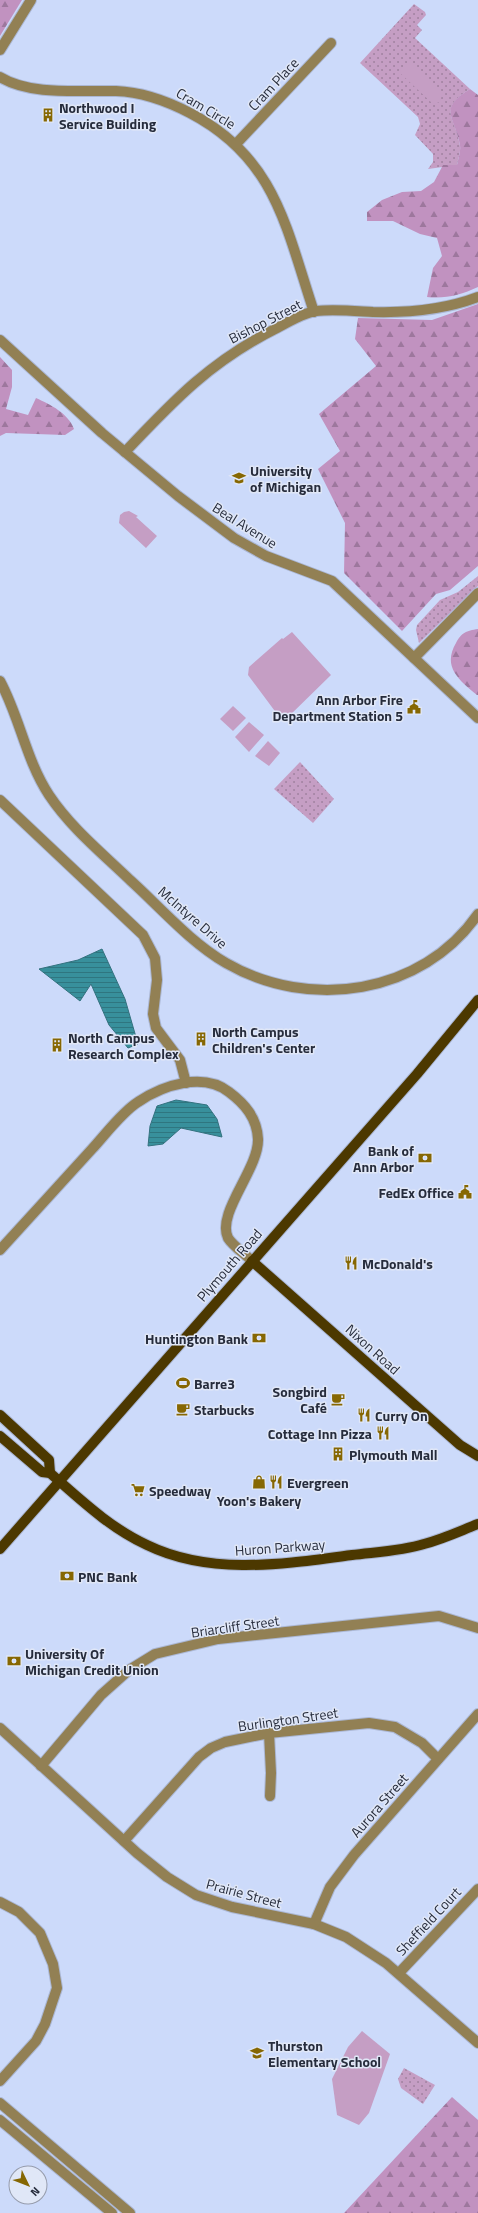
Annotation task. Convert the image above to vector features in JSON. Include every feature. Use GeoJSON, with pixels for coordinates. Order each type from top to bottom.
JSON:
{"type":"FeatureCollection","features":[{"type":"Feature","properties":{"kind":"main road","name":"Plymouth Road"},"geometry":{"type":"LineString","coordinates":[[0,1548],[58,1480],[417,1074],[478,1000]]}},
{"type":"Feature","properties":{"kind":"main road","name":"Nixon Road"},"geometry":{"type":"LineString","coordinates":[[252,1261],[460,1445],[478,1456]]}},
{"type":"Feature","properties":{"kind":"main road","name":"Huron Parkway"},"geometry":{"type":"LineString","coordinates":[[0,1415],[49,1460],[50,1473]]}},
{"type":"Feature","properties":{"kind":"main road","name":"Huron Parkway"},"geometry":{"type":"LineString","coordinates":[[0,1436],[42,1472],[50,1473],[100,1517],[124,1533],[148,1546],[195,1562],[244,1566],[302,1562],[423,1544],[478,1524]]}},
{"type":"Feature","properties":{"kind":"main road","name":"Huron Parkway"},"geometry":{"type":"LineString","coordinates":[[464,1530],[478,1519]]}},
{"type":"Feature","properties":{"kind":"street"},"geometry":{"type":"LineString","coordinates":[[0,50],[31,0]]}},
{"type":"Feature","properties":{"kind":"street","name":"Cram Place"},"geometry":{"type":"LineString","coordinates":[[236,144],[331,43]]}},
{"type":"Feature","properties":{"kind":"street","name":"Cram Circle"},"geometry":{"type":"LineString","coordinates":[[0,77],[22,87],[35,89],[123,91],[164,99],[213,126],[236,144],[260,172],[278,203],[286,222],[314,312]]}},
{"type":"Feature","properties":{"kind":"street","name":"Bishop Street"},"geometry":{"type":"LineString","coordinates":[[125,452],[170,404],[203,374],[253,340],[314,312],[412,312],[444,307],[478,297]]}},
{"type":"Feature","properties":{"kind":"street","name":"Beal Avenue"},"geometry":{"type":"LineString","coordinates":[[0,340],[125,452],[234,538],[266,556],[332,581],[414,658]]}},
{"type":"Feature","properties":{"kind":"street"},"geometry":{"type":"LineString","coordinates":[[478,593],[414,658],[478,718]]}},
{"type":"Feature","properties":{"kind":"street","name":"McIntyre Drive"},"geometry":{"type":"LineString","coordinates":[[0,681],[14,711],[38,778],[60,811],[82,835],[189,935],[218,958],[248,974],[292,988],[316,991],[340,990],[381,982],[410,971],[444,949],[478,914]]}},
{"type":"Feature","properties":{"kind":"street"},"geometry":{"type":"LineString","coordinates":[[0,800],[143,936],[155,958],[157,980],[153,1014],[156,1028],[180,1060],[186,1083]]}},
{"type":"Feature","properties":{"kind":"street"},"geometry":{"type":"LineString","coordinates":[[0,1250],[137,1102],[168,1086],[186,1083],[205,1084],[224,1089],[242,1102],[255,1120],[258,1139],[256,1156],[230,1210],[226,1225],[228,1238],[252,1261]]}},
{"type":"Feature","properties":{"kind":"street","name":"Briarcliff Street"},"geometry":{"type":"LineString","coordinates":[[41,1766],[101,1695],[129,1670],[155,1654],[218,1639],[438,1616],[478,1628]]}},
{"type":"Feature","properties":{"kind":"street","name":"Aurora Street"},"geometry":{"type":"LineString","coordinates":[[314,1924],[330,1887],[354,1855],[478,1714]]}},
{"type":"Feature","properties":{"kind":"street","name":"Burlington Street"},"geometry":{"type":"LineString","coordinates":[[124,1841],[199,1757],[211,1748],[225,1742],[269,1733],[369,1723],[395,1727],[422,1743],[438,1759]]}},
{"type":"Feature","properties":{"kind":"street","name":"Prairie Street"},"geometry":{"type":"LineString","coordinates":[[0,1728],[124,1841],[167,1877],[196,1895],[266,1916],[314,1924],[346,1937],[386,1962],[478,2042]]}},
{"type":"Feature","properties":{"kind":"street"},"geometry":{"type":"LineString","coordinates":[[269,1733],[271,1773],[270,1796]]}},
{"type":"Feature","properties":{"kind":"street","name":"Sheffield Court"},"geometry":{"type":"LineString","coordinates":[[399,1973],[478,1889]]}},
{"type":"Feature","properties":{"kind":"street"},"geometry":{"type":"LineString","coordinates":[[0,1903],[19,1912],[40,1932],[53,1964],[57,1988],[45,2024],[36,2041],[0,2082]]}},
{"type":"Feature","properties":{"kind":"street"},"geometry":{"type":"LineString","coordinates":[[0,2103],[130,2213]]}},
{"type":"Feature","properties":{"kind":"street"},"geometry":{"type":"LineString","coordinates":[[0,2120],[112,2213]]}},
{"type":"Feature","properties":{"kind":"street"},"geometry":{"type":"LineString","coordinates":[[74,2182],[82,2172]]}},
{"type":"Feature","properties":{"kind":"shaded area"},"geometry":{"type":"Polygon","coordinates":[[[414,4],[425,12],[426,15],[417,25],[422,30],[415,38],[470,89],[460,96],[451,109],[451,115],[460,146],[457,165],[428,169],[433,162],[433,154],[415,135],[420,124],[418,117],[360,63],[414,4]]]}},
{"type":"Feature","properties":{"kind":"shaded area"},"geometry":{"type":"Polygon","coordinates":[[[406,64],[410,64],[442,94],[440,102],[433,104],[400,73],[401,69],[406,64]]]}},
{"type":"Feature","properties":{"kind":"shaded area"},"geometry":{"type":"Polygon","coordinates":[[[129,511],[138,516],[136,517],[157,536],[146,548],[119,523],[120,515],[129,511]]]}},
{"type":"Feature","properties":{"kind":"shaded area"},"geometry":{"type":"Polygon","coordinates":[[[478,576],[478,586],[419,643],[416,630],[417,625],[440,600],[458,592],[478,576]]]}},
{"type":"Feature","properties":{"kind":"shaded area"},"geometry":{"type":"Polygon","coordinates":[[[292,632],[331,675],[283,722],[248,675],[249,667],[282,638],[283,639],[292,632]]]}},
{"type":"Feature","properties":{"kind":"shaded area"},"geometry":{"type":"Polygon","coordinates":[[[233,706],[246,718],[233,731],[220,719],[233,706]]]}},
{"type":"Feature","properties":{"kind":"shaded area"},"geometry":{"type":"Polygon","coordinates":[[[249,722],[264,735],[249,752],[235,737],[249,722]]]}},
{"type":"Feature","properties":{"kind":"shaded area"},"geometry":{"type":"Polygon","coordinates":[[[268,741],[280,753],[269,766],[255,756],[268,741]]]}},
{"type":"Feature","properties":{"kind":"shaded area"},"geometry":{"type":"Polygon","coordinates":[[[300,762],[334,799],[313,823],[274,789],[300,762]]]}},
{"type":"Feature","properties":{"kind":"shaded area"},"geometry":{"type":"Polygon","coordinates":[[[102,949],[125,999],[138,1044],[128,1048],[109,1025],[91,984],[80,1001],[39,969],[78,960],[102,949]]]}},
{"type":"Feature","properties":{"kind":"shaded area"},"geometry":{"type":"Polygon","coordinates":[[[176,1100],[207,1105],[217,1119],[222,1137],[181,1128],[163,1144],[148,1146],[150,1126],[157,1106],[176,1100]]]}},
{"type":"Feature","properties":{"kind":"shaded area"},"geometry":{"type":"Polygon","coordinates":[[[362,2031],[390,2054],[369,2113],[359,2125],[337,2115],[332,2079],[348,2047],[362,2031]]]}},
{"type":"Feature","properties":{"kind":"shaded area"},"geometry":{"type":"Polygon","coordinates":[[[404,2068],[435,2085],[423,2104],[401,2088],[398,2079],[404,2068]]]}},
{"type":"Feature","properties":{"kind":"green space"},"geometry":{"type":"Polygon","coordinates":[[[0,0],[22,0],[0,36],[0,0]]]}},
{"type":"Feature","properties":{"kind":"green space"},"geometry":{"type":"Polygon","coordinates":[[[470,89],[478,95],[478,287],[453,296],[427,297],[433,268],[442,256],[437,238],[420,234],[393,221],[367,221],[367,212],[382,200],[402,192],[421,191],[434,182],[443,165],[457,165],[460,146],[452,121],[451,108],[460,96],[470,89]]]}},
{"type":"Feature","properties":{"kind":"green space"},"geometry":{"type":"Polygon","coordinates":[[[478,304],[478,566],[450,590],[436,594],[402,631],[344,573],[345,523],[318,469],[340,451],[319,414],[376,366],[355,339],[358,318],[432,320],[478,304]]]}},
{"type":"Feature","properties":{"kind":"green space"},"geometry":{"type":"Polygon","coordinates":[[[0,357],[12,370],[12,387],[6,409],[28,415],[36,398],[53,407],[68,418],[74,429],[65,435],[6,433],[0,436],[0,357]]]}},
{"type":"Feature","properties":{"kind":"green space"},"geometry":{"type":"Polygon","coordinates":[[[478,629],[477,695],[464,684],[454,672],[451,659],[452,652],[460,636],[467,631],[478,629]]]}},
{"type":"Feature","properties":{"kind":"green space"},"geometry":{"type":"Polygon","coordinates":[[[452,2097],[478,2120],[478,2213],[344,2213],[452,2097]]]}},
{"type":"Feature","properties":{"kind":"place","name":"Northwood I Service Building"},"geometry":{"type":"Point","coordinates":[48,115]}},
{"type":"Feature","properties":{"kind":"place","name":"University of Michigan"},"geometry":{"type":"Point","coordinates":[239,478]}},
{"type":"Feature","properties":{"kind":"place","name":"Ann Arbor Fire Department Station 5"},"geometry":{"type":"Point","coordinates":[414,707]}},
{"type":"Feature","properties":{"kind":"place","name":"North Campus Children's Center"},"geometry":{"type":"Point","coordinates":[201,1039]}},
{"type":"Feature","properties":{"kind":"place","name":"North Campus Research Complex"},"geometry":{"type":"Point","coordinates":[57,1045]}},
{"type":"Feature","properties":{"kind":"place","name":"Bank of Ann Arbor"},"geometry":{"type":"Point","coordinates":[425,1158]}},
{"type":"Feature","properties":{"kind":"place","name":"FedEx Office"},"geometry":{"type":"Point","coordinates":[465,1192]}},
{"type":"Feature","properties":{"kind":"place","name":"McDonald's"},"geometry":{"type":"Point","coordinates":[351,1263]}},
{"type":"Feature","properties":{"kind":"place","name":"Huntington Bank"},"geometry":{"type":"Point","coordinates":[259,1338]}},
{"type":"Feature","properties":{"kind":"place","name":"Barre3"},"geometry":{"type":"Point","coordinates":[183,1383]}},
{"type":"Feature","properties":{"kind":"place","name":"Songbird Café"},"geometry":{"type":"Point","coordinates":[338,1399]}},
{"type":"Feature","properties":{"kind":"place","name":"Starbucks"},"geometry":{"type":"Point","coordinates":[183,1409]}},
{"type":"Feature","properties":{"kind":"place","name":"Curry On"},"geometry":{"type":"Point","coordinates":[364,1415]}},
{"type":"Feature","properties":{"kind":"place","name":"Cottage Inn Pizza"},"geometry":{"type":"Point","coordinates":[383,1433]}},
{"type":"Feature","properties":{"kind":"place","name":"Plymouth Mall"},"geometry":{"type":"Point","coordinates":[338,1454]}},
{"type":"Feature","properties":{"kind":"place","name":"Yoon's Bakery"},"geometry":{"type":"Point","coordinates":[259,1482]}},
{"type":"Feature","properties":{"kind":"place","name":"Evergreen"},"geometry":{"type":"Point","coordinates":[276,1482]}},
{"type":"Feature","properties":{"kind":"place","name":"Speedway"},"geometry":{"type":"Point","coordinates":[138,1490]}},
{"type":"Feature","properties":{"kind":"place","name":"PNC Bank"},"geometry":{"type":"Point","coordinates":[67,1576]}},
{"type":"Feature","properties":{"kind":"place","name":"University Of Michigan Credit Union"},"geometry":{"type":"Point","coordinates":[14,1661]}},
{"type":"Feature","properties":{"kind":"place","name":"Thurston Elementary School"},"geometry":{"type":"Point","coordinates":[257,2053]}}]}
